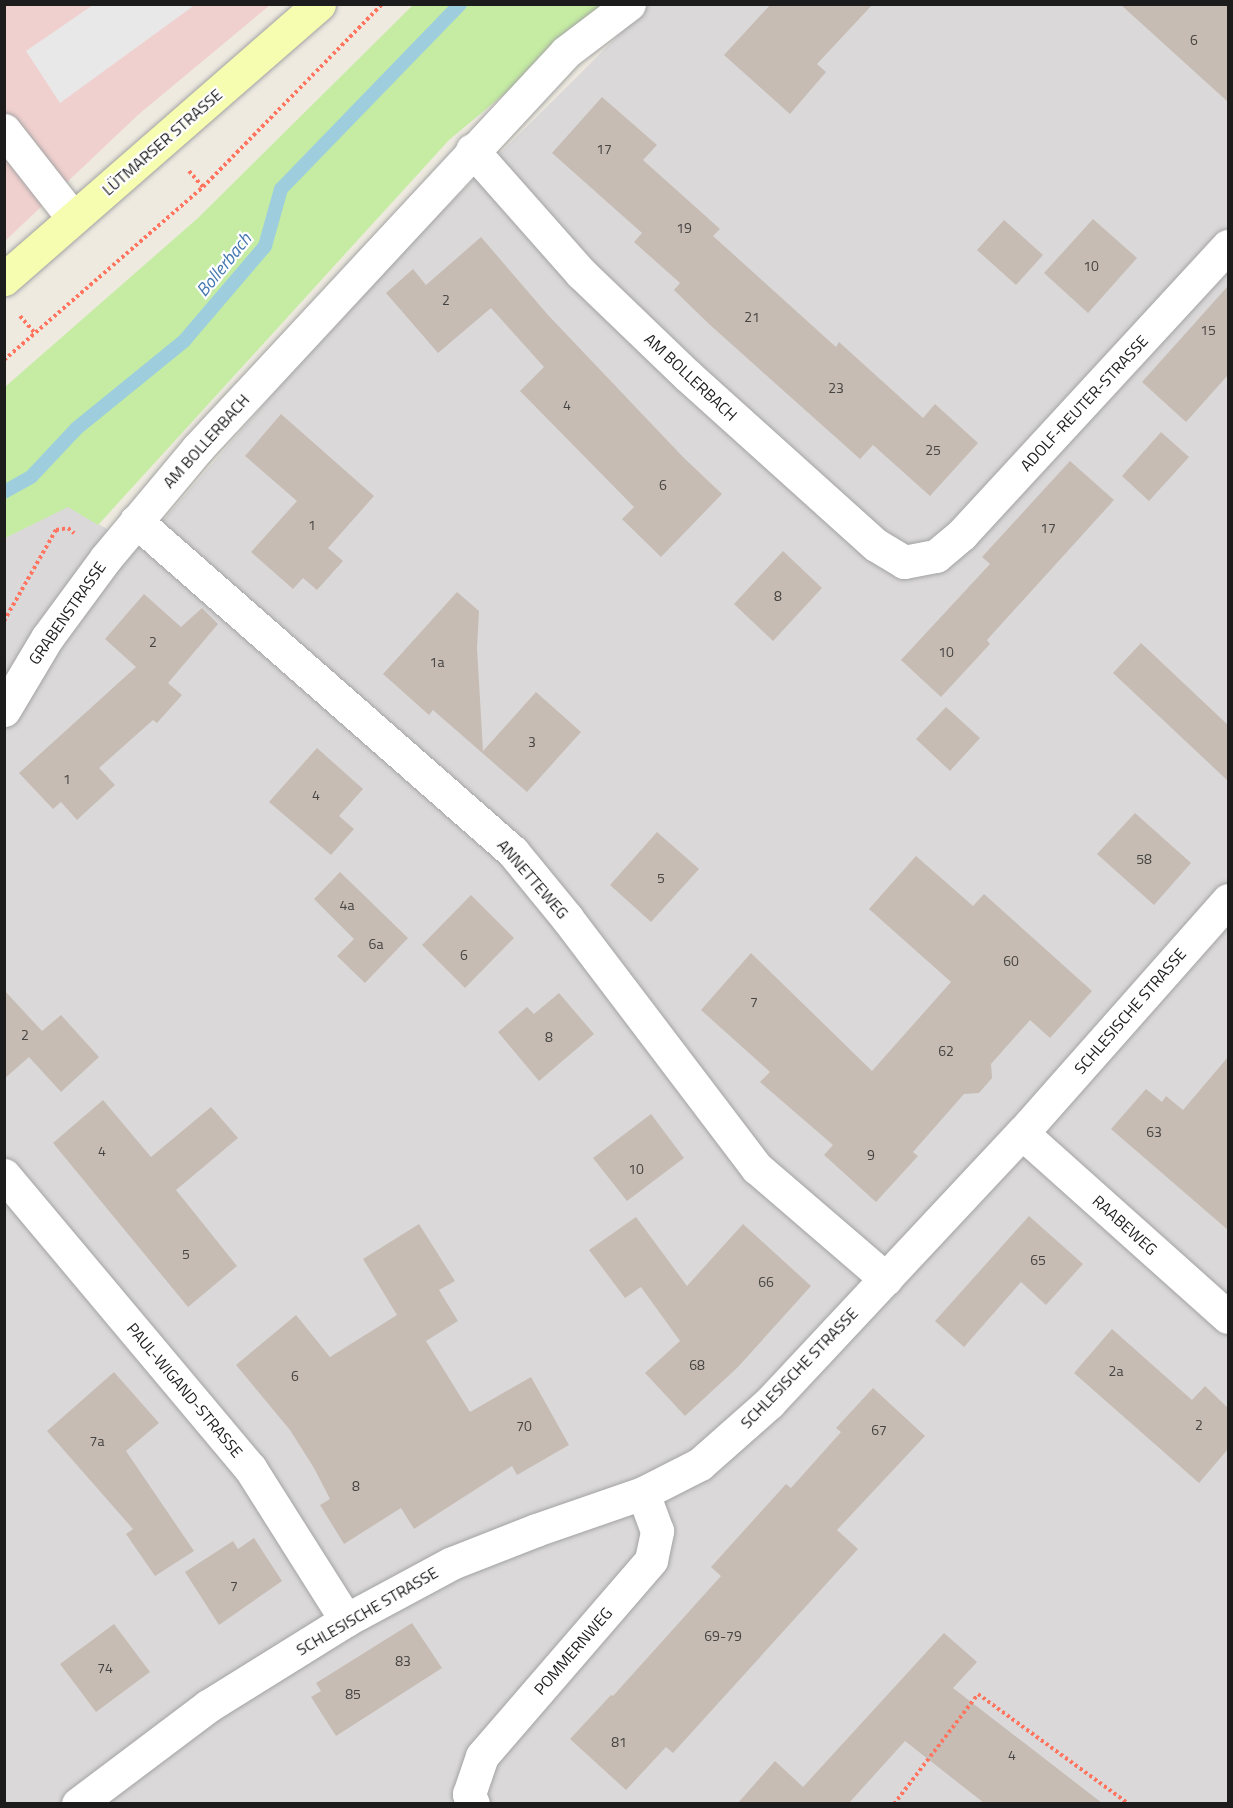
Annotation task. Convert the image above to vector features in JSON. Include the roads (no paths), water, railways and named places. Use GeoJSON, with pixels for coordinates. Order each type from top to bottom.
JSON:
{"type":"FeatureCollection","features":[{"type":"Feature","properties":{"kind":"main road","name":"LÜTMARSER STRASSE"},"geometry":{"type":"LineString","coordinates":[[4,279],[319,4]]}},
{"type":"Feature","properties":{"kind":"street","name":"AM BOLLERBACH"},"geometry":{"type":"LineString","coordinates":[[136,521],[197,449],[472,150],[566,52],[629,4]]}},
{"type":"Feature","properties":{"kind":"street"},"geometry":{"type":"LineString","coordinates":[[4,130],[73,218]]}},
{"type":"Feature","properties":{"kind":"street","name":"AM BOLLERBACH"},"geometry":{"type":"LineString","coordinates":[[472,150],[581,273],[687,375],[876,544],[904,562],[936,556]]}},
{"type":"Feature","properties":{"kind":"street","name":"ADOLF-REUTER-STRASSE"},"geometry":{"type":"LineString","coordinates":[[936,556],[962,534],[1228,246]]}},
{"type":"Feature","properties":{"kind":"street","name":"GRABENSTRASSE"},"geometry":{"type":"LineString","coordinates":[[4,710],[47,638],[136,521]]}},
{"type":"Feature","properties":{"kind":"street","name":"ANNETTEWEG"},"geometry":{"type":"LineString","coordinates":[[136,521],[513,852],[567,918],[757,1168],[885,1279]]}},
{"type":"Feature","properties":{"kind":"street","name":"SCHLESISCHE STRASSE"},"geometry":{"type":"LineString","coordinates":[[78,1803],[208,1706],[346,1620],[452,1563],[536,1530],[643,1493],[700,1464],[769,1403],[1022,1133],[1228,900]]}},
{"type":"Feature","properties":{"kind":"street","name":"RAABEWEG"},"geometry":{"type":"LineString","coordinates":[[1022,1133],[1228,1317]]}},
{"type":"Feature","properties":{"kind":"street","name":"PAUL-WIGAND-STRASSE"},"geometry":{"type":"LineString","coordinates":[[4,1175],[250,1468],[346,1620]]}},
{"type":"Feature","properties":{"kind":"street","name":"POMMERNWEG"},"geometry":{"type":"LineString","coordinates":[[473,1803],[469,1794],[482,1756],[651,1560],[657,1531],[643,1493]]}},
{"type":"Feature","properties":{"kind":"waterway","name":"Bollerbach"},"geometry":{"type":"LineString","coordinates":[[4,492],[31,477],[77,428],[184,341],[265,246],[281,189],[460,4]]}}]}
